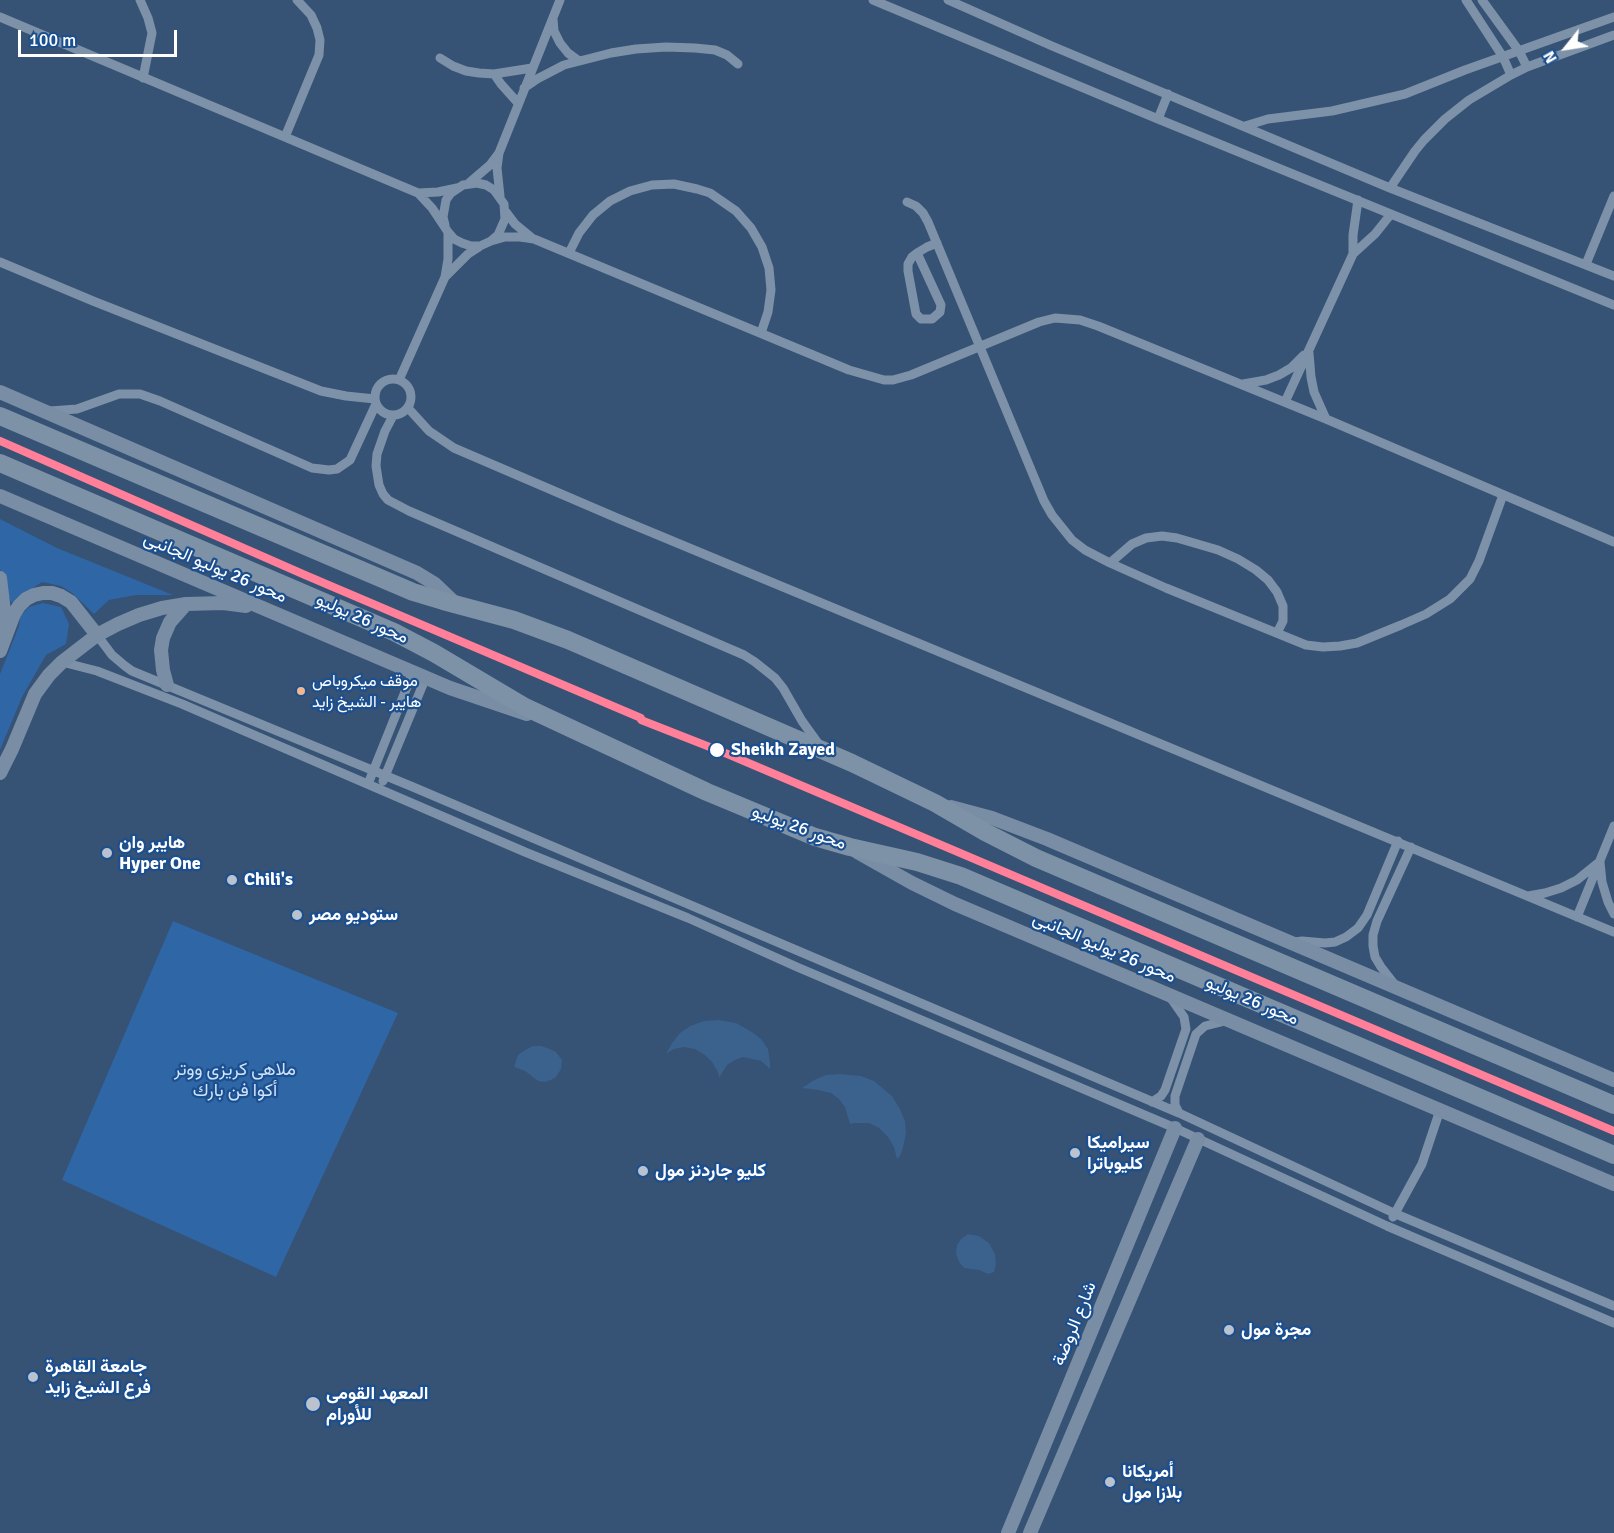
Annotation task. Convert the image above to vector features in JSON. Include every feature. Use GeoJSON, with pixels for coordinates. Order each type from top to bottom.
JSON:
{"type":"FeatureCollection","features":[{"type":"Feature","properties":{"kind":"highway"},"geometry":{"type":"LineString","coordinates":[[0,416],[398,586],[428,597],[514,620],[559,636],[824,750],[935,803],[1036,858],[1614,1105]]}},
{"type":"Feature","properties":{"kind":"highway","name":"محور 26 يوليو"},"geometry":{"type":"LineString","coordinates":[[0,463],[394,632],[552,721],[780,824],[814,837],[895,856],[961,876],[1614,1155]]}},
{"type":"Feature","properties":{"kind":"main road"},"geometry":{"type":"LineString","coordinates":[[0,392],[417,573],[443,590],[458,605]]}},
{"type":"Feature","properties":{"kind":"main road","name":"محور 26 يوليو الجانبى"},"geometry":{"type":"LineString","coordinates":[[0,496],[475,697],[552,721]]}},
{"type":"Feature","properties":{"kind":"main road"},"geometry":{"type":"LineString","coordinates":[[0,578],[4,610],[0,650]]}},
{"type":"Feature","properties":{"kind":"main road"},"geometry":{"type":"LineString","coordinates":[[0,650],[14,614],[20,606],[26,599],[43,593],[61,596],[71,602],[97,635]]}},
{"type":"Feature","properties":{"kind":"main road"},"geometry":{"type":"LineString","coordinates":[[0,773],[34,694],[62,662],[97,635],[118,624],[162,608],[186,604],[223,603],[261,607]]}},
{"type":"Feature","properties":{"kind":"main road"},"geometry":{"type":"LineString","coordinates":[[167,685],[161,651],[163,638],[170,622],[186,604]]}},
{"type":"Feature","properties":{"kind":"main road"},"geometry":{"type":"LineString","coordinates":[[935,803],[1020,828],[1614,1080]]}},
{"type":"Feature","properties":{"kind":"main road","name":"محور 26 يوليو الجانبى"},"geometry":{"type":"LineString","coordinates":[[850,847],[933,894],[1614,1184]]}},
{"type":"Feature","properties":{"kind":"main road","name":"شارع الروضة"},"geometry":{"type":"LineString","coordinates":[[1008,1533],[1175,1128]]}},
{"type":"Feature","properties":{"kind":"main road"},"geometry":{"type":"LineString","coordinates":[[1030,1533],[1195,1145],[1170,1142]]}},
{"type":"Feature","properties":{"kind":"street"},"geometry":{"type":"LineString","coordinates":[[140,0],[152,33],[143,78]]}},
{"type":"Feature","properties":{"kind":"street"},"geometry":{"type":"LineString","coordinates":[[285,137],[319,55],[320,40],[317,28],[311,15],[297,0]]}},
{"type":"Feature","properties":{"kind":"street"},"geometry":{"type":"LineString","coordinates":[[534,239],[515,224],[505,210],[498,183],[499,153],[560,0]]}},
{"type":"Feature","properties":{"kind":"street"},"geometry":{"type":"LineString","coordinates":[[873,0],[892,3],[1158,119],[1614,305]]}},
{"type":"Feature","properties":{"kind":"street"},"geometry":{"type":"LineString","coordinates":[[948,0],[1390,188],[1614,276]]}},
{"type":"Feature","properties":{"kind":"street"},"geometry":{"type":"LineString","coordinates":[[1466,0],[1503,57],[1511,75]]}},
{"type":"Feature","properties":{"kind":"street"},"geometry":{"type":"LineString","coordinates":[[1482,0],[1519,51],[1527,68]]}},
{"type":"Feature","properties":{"kind":"street"},"geometry":{"type":"LineString","coordinates":[[0,17],[418,193],[454,238],[471,246],[480,246]]}},
{"type":"Feature","properties":{"kind":"street"},"geometry":{"type":"LineString","coordinates":[[1245,126],[1268,119],[1332,111],[1383,101],[1614,17]]}},
{"type":"Feature","properties":{"kind":"street"},"geometry":{"type":"LineString","coordinates":[[552,18],[554,31],[560,43],[579,61]]}},
{"type":"Feature","properties":{"kind":"street"},"geometry":{"type":"LineString","coordinates":[[1390,188],[1414,151],[1445,119],[1468,100],[1511,75],[1614,35]]}},
{"type":"Feature","properties":{"kind":"street"},"geometry":{"type":"LineString","coordinates":[[524,88],[550,71],[579,61],[636,49],[666,47],[715,50],[738,64]]}},
{"type":"Feature","properties":{"kind":"street"},"geometry":{"type":"LineString","coordinates":[[440,58],[466,71],[494,74],[532,68]]}},
{"type":"Feature","properties":{"kind":"street"},"geometry":{"type":"LineString","coordinates":[[494,74],[518,103]]}},
{"type":"Feature","properties":{"kind":"street"},"geometry":{"type":"LineString","coordinates":[[1158,119],[1168,94]]}},
{"type":"Feature","properties":{"kind":"street"},"geometry":{"type":"LineString","coordinates":[[399,380],[445,277],[448,259],[443,217],[446,200],[451,193],[480,175],[499,153]]}},
{"type":"Feature","properties":{"kind":"street"},"geometry":{"type":"LineString","coordinates":[[468,183],[486,185],[500,197]]}},
{"type":"Feature","properties":{"kind":"street"},"geometry":{"type":"LineString","coordinates":[[570,253],[579,233],[593,215],[610,201],[630,191],[652,185],[674,184],[710,194],[736,211],[751,228],[762,247],[769,268],[771,290],[768,312],[760,333]]}},
{"type":"Feature","properties":{"kind":"street"},"geometry":{"type":"LineString","coordinates":[[418,193],[458,188]]}},
{"type":"Feature","properties":{"kind":"street"},"geometry":{"type":"LineString","coordinates":[[1586,264],[1614,196]]}},
{"type":"Feature","properties":{"kind":"street"},"geometry":{"type":"LineString","coordinates":[[1353,254],[1358,200]]}},
{"type":"Feature","properties":{"kind":"street"},"geometry":{"type":"LineString","coordinates":[[907,202],[916,206],[923,213],[937,243],[1044,501],[1072,540],[1085,550],[1110,563],[1306,645],[1340,646],[1357,643],[1426,614],[1450,599],[1470,579],[1503,495]]}},
{"type":"Feature","properties":{"kind":"street"},"geometry":{"type":"LineString","coordinates":[[491,241],[503,228],[505,210]]}},
{"type":"Feature","properties":{"kind":"street"},"geometry":{"type":"LineString","coordinates":[[1285,402],[1353,254],[1375,234],[1391,214]]}},
{"type":"Feature","properties":{"kind":"street"},"geometry":{"type":"LineString","coordinates":[[445,277],[468,254],[491,241],[505,237],[534,239],[849,370],[884,380],[911,375],[1039,322],[1055,318],[1080,320],[1326,419],[1614,542]]}},
{"type":"Feature","properties":{"kind":"street"},"geometry":{"type":"LineString","coordinates":[[917,253],[941,305],[940,312],[932,319],[921,319],[916,314],[908,264],[917,253],[937,243]]}},
{"type":"Feature","properties":{"kind":"street"},"geometry":{"type":"LineString","coordinates":[[0,262],[321,391],[375,401],[383,413],[393,416],[402,414],[408,408],[411,392],[399,380],[389,380],[380,384],[375,393],[375,401],[350,460],[337,469],[329,470],[312,468],[140,394],[119,394],[78,409],[45,411]]}},
{"type":"Feature","properties":{"kind":"street"},"geometry":{"type":"LineString","coordinates":[[1239,384],[1279,375],[1301,359],[1310,348]]}},
{"type":"Feature","properties":{"kind":"street"},"geometry":{"type":"LineString","coordinates":[[1310,348],[1309,363],[1312,385],[1326,419]]}},
{"type":"Feature","properties":{"kind":"street"},"geometry":{"type":"LineString","coordinates":[[408,408],[429,431],[454,448],[617,518],[1614,932]]}},
{"type":"Feature","properties":{"kind":"street"},"geometry":{"type":"LineString","coordinates":[[393,416],[382,439],[376,466],[379,485],[388,500],[750,658],[766,669],[783,688],[802,721],[824,750]]}},
{"type":"Feature","properties":{"kind":"street"},"geometry":{"type":"LineString","coordinates":[[1110,563],[1132,544],[1146,538],[1162,536],[1218,550],[1256,570],[1277,592],[1283,606],[1283,621],[1277,633]]}},
{"type":"Feature","properties":{"kind":"street"},"geometry":{"type":"LineString","coordinates":[[97,635],[112,655],[125,666],[167,685],[1179,1113],[1396,1214],[1614,1306]]}},
{"type":"Feature","properties":{"kind":"street"},"geometry":{"type":"LineString","coordinates":[[62,662],[97,671],[182,704],[525,852],[688,918],[1175,1128],[1195,1145],[1614,1323]]}},
{"type":"Feature","properties":{"kind":"street"},"geometry":{"type":"LineString","coordinates":[[368,784],[419,674]]}},
{"type":"Feature","properties":{"kind":"street"},"geometry":{"type":"LineString","coordinates":[[380,789],[419,674]]}},
{"type":"Feature","properties":{"kind":"street"},"geometry":{"type":"LineString","coordinates":[[252,734],[257,722]]}},
{"type":"Feature","properties":{"kind":"street"},"geometry":{"type":"LineString","coordinates":[[1577,917],[1614,826]]}},
{"type":"Feature","properties":{"kind":"street"},"geometry":{"type":"LineString","coordinates":[[1291,943],[1335,942],[1358,928],[1366,915],[1398,841]]}},
{"type":"Feature","properties":{"kind":"street"},"geometry":{"type":"LineString","coordinates":[[1399,989],[1376,957],[1373,935],[1377,921],[1411,847]]}},
{"type":"Feature","properties":{"kind":"street"},"geometry":{"type":"LineString","coordinates":[[1528,896],[1561,888],[1576,880],[1600,861]]}},
{"type":"Feature","properties":{"kind":"street"},"geometry":{"type":"LineString","coordinates":[[1600,861],[1602,882],[1614,914]]}},
{"type":"Feature","properties":{"kind":"street"},"geometry":{"type":"LineString","coordinates":[[1389,864],[1401,869]]}},
{"type":"Feature","properties":{"kind":"street"},"geometry":{"type":"LineString","coordinates":[[688,918],[693,906]]}},
{"type":"Feature","properties":{"kind":"street"},"geometry":{"type":"LineString","coordinates":[[1358,928],[1364,935],[1373,935]]}},
{"type":"Feature","properties":{"kind":"street"},"geometry":{"type":"LineString","coordinates":[[1152,1102],[1165,1090],[1186,1029],[1184,1017],[1169,995]]}},
{"type":"Feature","properties":{"kind":"street"},"geometry":{"type":"LineString","coordinates":[[1179,1113],[1175,1105],[1175,1096],[1196,1034],[1205,1026],[1230,1020]]}},
{"type":"Feature","properties":{"kind":"street"},"geometry":{"type":"LineString","coordinates":[[982,1046],[988,1032]]}},
{"type":"Feature","properties":{"kind":"street"},"geometry":{"type":"LineString","coordinates":[[1387,1226],[1396,1214],[1422,1164],[1440,1110]]}},
{"type":"Feature","properties":{"kind":"street"},"geometry":{"type":"LineString","coordinates":[[1195,1145],[1198,1122]]}},
{"type":"Feature","properties":{"kind":"street"},"geometry":{"type":"LineString","coordinates":[[1512,1279],[1518,1266]]}},
{"type":"Feature","properties":{"kind":"street"},"geometry":{"type":"LineString","coordinates":[[1545,1294],[1551,1280]]}},
{"type":"Feature","properties":{"kind":"green space"},"geometry":{"type":"Polygon","coordinates":[[[0,519],[57,548],[173,595],[136,595],[109,600],[94,614],[61,586],[42,582],[11,603],[0,569],[0,519]]]}},
{"type":"Feature","properties":{"kind":"green space"},"geometry":{"type":"Polygon","coordinates":[[[43,603],[61,607],[69,624],[66,644],[46,655],[22,697],[0,750],[0,674],[19,626],[20,616],[29,607],[43,603]]]}},
{"type":"Feature","properties":{"kind":"green space","name":"ملاهى كريزى ووتر أكوا فن بارك"},"geometry":{"type":"Polygon","coordinates":[[[173,921],[398,1013],[276,1277],[62,1180],[173,921]]]}},
{"type":"Feature","properties":{"kind":"shaded area"},"geometry":{"type":"Polygon","coordinates":[[[719,1020],[736,1023],[761,1039],[768,1049],[770,1069],[761,1061],[743,1057],[727,1065],[719,1078],[712,1062],[695,1049],[684,1047],[666,1054],[680,1033],[690,1026],[704,1021],[719,1020]]]}},
{"type":"Feature","properties":{"kind":"shaded area"},"geometry":{"type":"Polygon","coordinates":[[[533,1046],[550,1049],[556,1052],[562,1060],[561,1069],[556,1077],[545,1082],[538,1081],[525,1071],[514,1067],[518,1055],[533,1046]]]}},
{"type":"Feature","properties":{"kind":"shaded area"},"geometry":{"type":"Polygon","coordinates":[[[826,1075],[861,1076],[874,1081],[892,1096],[905,1121],[906,1133],[903,1148],[897,1159],[894,1147],[879,1128],[869,1123],[850,1124],[845,1107],[831,1093],[802,1088],[826,1075]]]}},
{"type":"Feature","properties":{"kind":"shaded area"},"geometry":{"type":"Polygon","coordinates":[[[968,1234],[979,1236],[989,1243],[995,1254],[994,1272],[988,1274],[964,1268],[959,1262],[956,1254],[957,1245],[968,1234]]]}},
{"type":"Feature","properties":{"kind":"transit line"},"geometry":{"type":"LineString","coordinates":[[0,441],[305,575],[641,718],[641,720],[725,753],[1614,1131]]}},
{"type":"Feature","properties":{"kind":"place","name":"موقف ميكروباص هايبر - الشيخ زايد"},"geometry":{"type":"Point","coordinates":[301,691]}},
{"type":"Feature","properties":{"kind":"place","name":"Sheikh Zayed"},"geometry":{"type":"Point","coordinates":[717,750]}},
{"type":"Feature","properties":{"kind":"place","name":"هايبر وان Hyper One"},"geometry":{"type":"Point","coordinates":[107,853]}},
{"type":"Feature","properties":{"kind":"place","name":"Chili's"},"geometry":{"type":"Point","coordinates":[232,880]}},
{"type":"Feature","properties":{"kind":"place","name":"ستوديو مصر"},"geometry":{"type":"Point","coordinates":[297,915]}},
{"type":"Feature","properties":{"kind":"place","name":"سيراميكا كليوباترا"},"geometry":{"type":"Point","coordinates":[1075,1153]}},
{"type":"Feature","properties":{"kind":"place","name":"كليو جاردنز مول"},"geometry":{"type":"Point","coordinates":[643,1171]}},
{"type":"Feature","properties":{"kind":"place","name":"مجرة مول"},"geometry":{"type":"Point","coordinates":[1229,1330]}},
{"type":"Feature","properties":{"kind":"place","name":"جامعة القاهرة فرع الشيخ زايد"},"geometry":{"type":"Point","coordinates":[33,1377]}},
{"type":"Feature","properties":{"kind":"place","name":"المعهد القومى للأورام"},"geometry":{"type":"Point","coordinates":[313,1404]}},
{"type":"Feature","properties":{"kind":"place","name":"أمريكانا بلازا مول"},"geometry":{"type":"Point","coordinates":[1110,1482]}}]}
